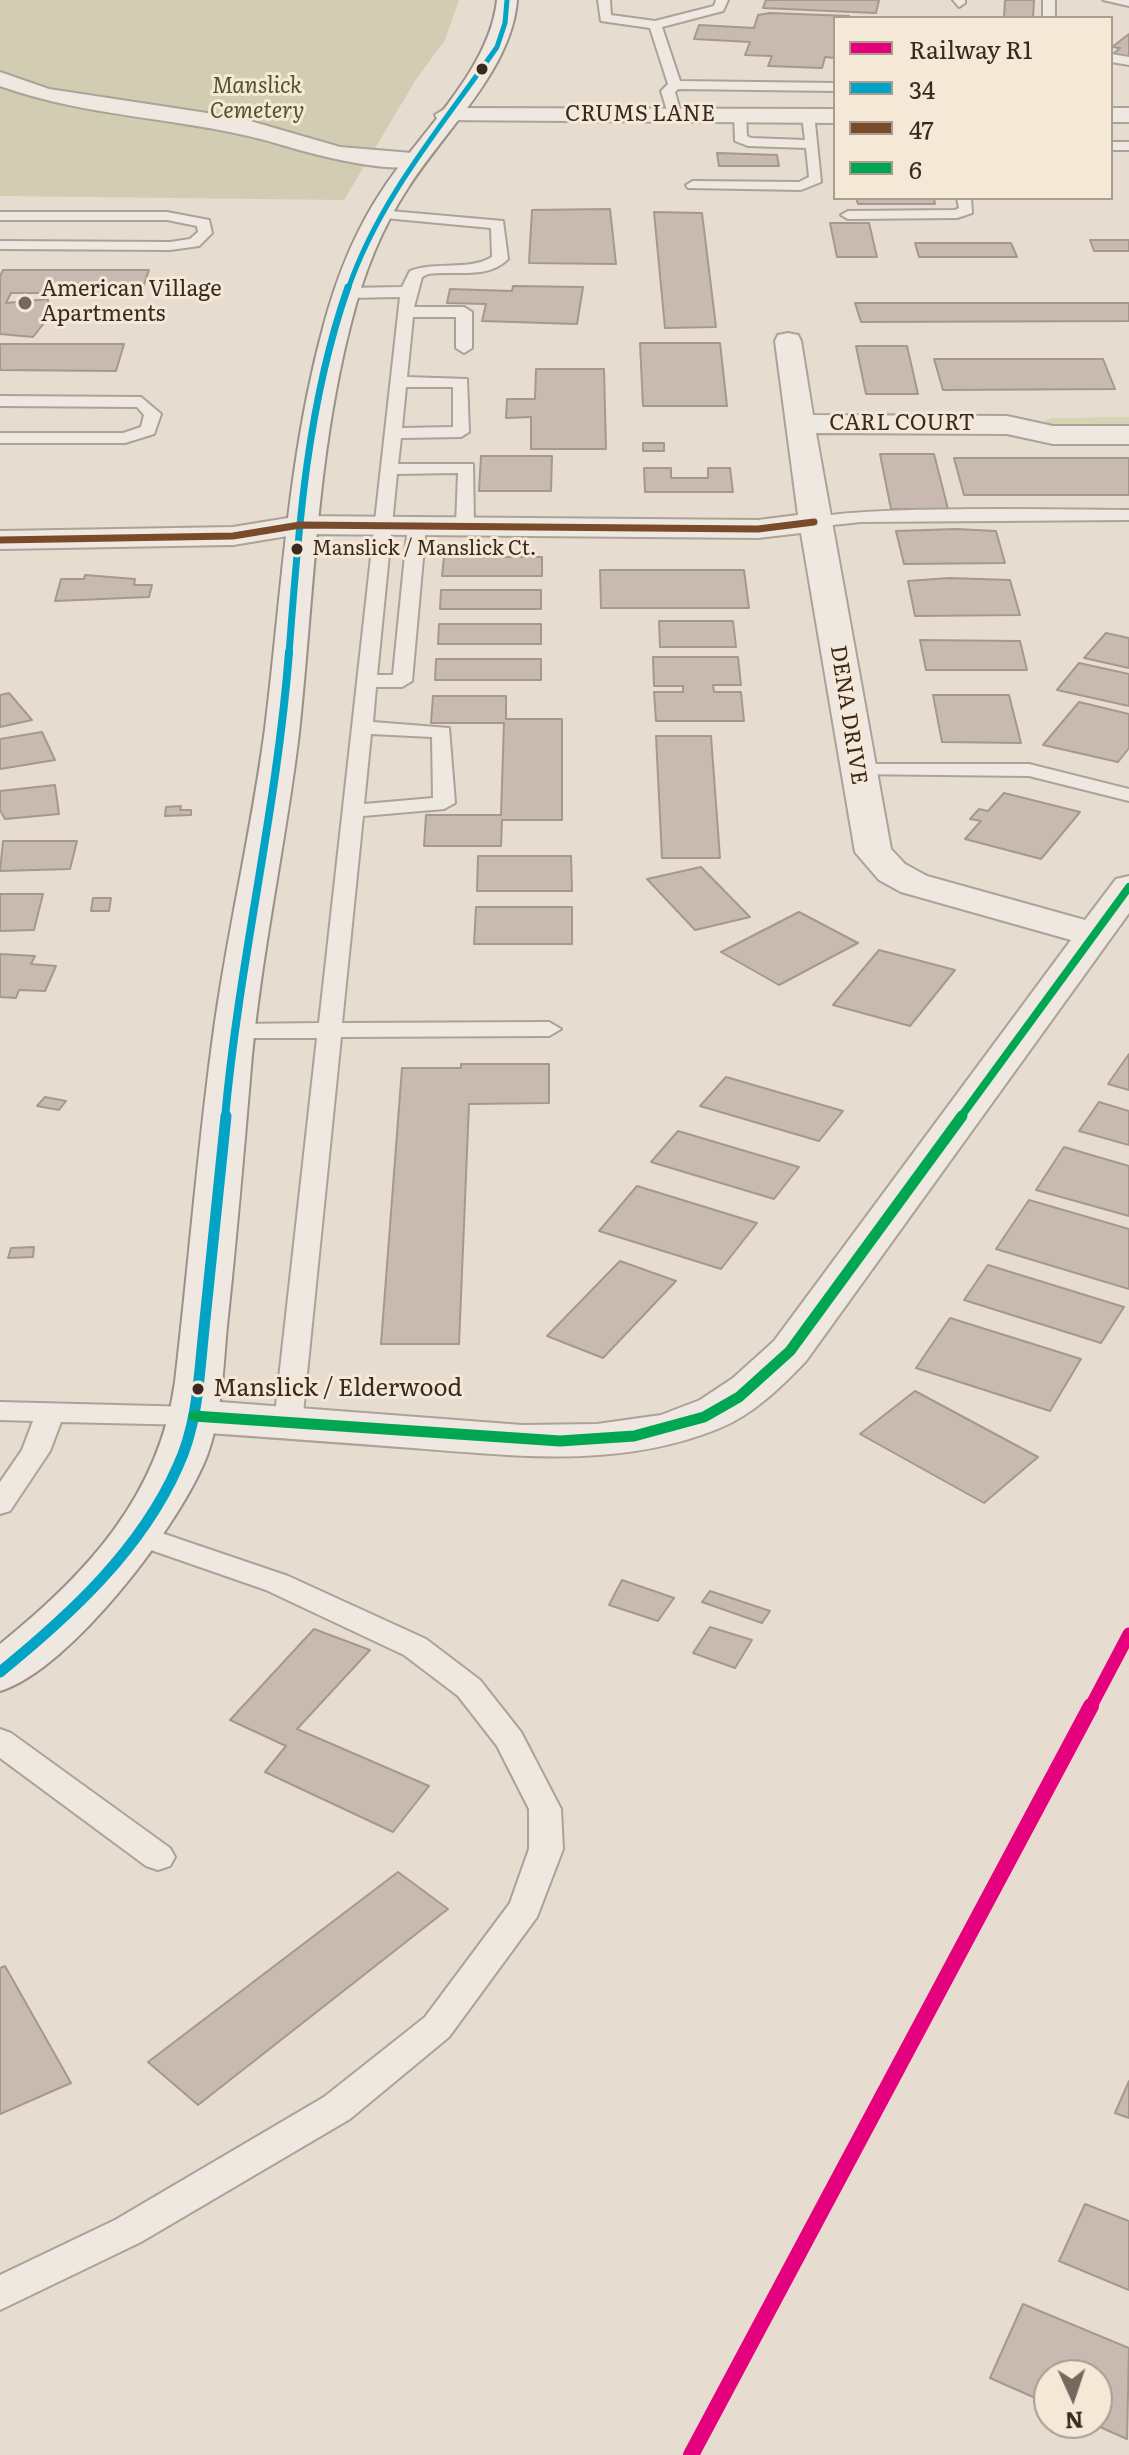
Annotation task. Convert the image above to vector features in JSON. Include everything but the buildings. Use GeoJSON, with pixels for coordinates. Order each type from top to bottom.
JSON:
{"type":"FeatureCollection","features":[{"type":"Feature","properties":{"kind":"street"},"geometry":{"type":"LineString","coordinates":[[0,1672],[31,1647],[104,1576],[178,1466],[194,1416],[236,1031],[278,764],[300,525],[346,293],[379,214],[412,160],[497,47],[505,23],[507,0]]}},
{"type":"Feature","properties":{"kind":"street"},"geometry":{"type":"LineString","coordinates":[[0,79],[45,95],[240,125],[338,154],[412,160]]}},
{"type":"Feature","properties":{"kind":"street","name":"CRUMS LANE"},"geometry":{"type":"LineString","coordinates":[[446,115],[833,116]]}},
{"type":"Feature","properties":{"kind":"street","name":"DENA DRIVE"},"geometry":{"type":"LineString","coordinates":[[788,341],[814,522],[873,852],[892,872],[946,896],[1095,935]]}},
{"type":"Feature","properties":{"kind":"street","name":"CARL COURT"},"geometry":{"type":"LineString","coordinates":[[1007,425],[1015,418],[1052,411],[1129,411]]}},
{"type":"Feature","properties":{"kind":"street","name":"CARL COURT"},"geometry":{"type":"LineString","coordinates":[[798,424],[1007,425],[1053,435],[1129,435]]}},
{"type":"Feature","properties":{"kind":"street"},"geometry":{"type":"LineString","coordinates":[[0,519],[236,515],[300,525],[758,529],[814,522]]}},
{"type":"Feature","properties":{"kind":"street"},"geometry":{"type":"LineString","coordinates":[[0,540],[233,536],[300,525]]}},
{"type":"Feature","properties":{"kind":"street"},"geometry":{"type":"LineString","coordinates":[[194,1416],[485,1438],[593,1438],[668,1429],[731,1404],[749,1392],[790,1351],[1129,887]]}},
{"type":"Feature","properties":{"kind":"lane"},"geometry":{"type":"LineString","coordinates":[[604,0],[605,18],[655,25],[719,8],[722,0]]}},
{"type":"Feature","properties":{"kind":"lane"},"geometry":{"type":"LineString","coordinates":[[1109,0],[1129,2]]}},
{"type":"Feature","properties":{"kind":"lane"},"geometry":{"type":"LineString","coordinates":[[655,25],[675,85]]}},
{"type":"Feature","properties":{"kind":"lane"},"geometry":{"type":"LineString","coordinates":[[674,114],[668,91],[675,85],[833,87]]}},
{"type":"Feature","properties":{"kind":"lane"},"geometry":{"type":"LineString","coordinates":[[739,115],[740,138],[748,142],[812,144]]}},
{"type":"Feature","properties":{"kind":"lane"},"geometry":{"type":"LineString","coordinates":[[693,185],[811,183],[816,179],[809,116]]}},
{"type":"Feature","properties":{"kind":"lane"},"geometry":{"type":"LineString","coordinates":[[848,215],[957,214],[967,210],[964,200]]}},
{"type":"Feature","properties":{"kind":"lane"},"geometry":{"type":"LineString","coordinates":[[288,1423],[408,292],[415,274],[423,269],[493,265],[500,259],[498,224],[379,214]]}},
{"type":"Feature","properties":{"kind":"lane"},"geometry":{"type":"LineString","coordinates":[[0,216],[180,217],[204,223],[205,233],[194,243],[170,246],[0,245]]}},
{"type":"Feature","properties":{"kind":"lane"},"geometry":{"type":"LineString","coordinates":[[346,293],[408,292]]}},
{"type":"Feature","properties":{"kind":"lane"},"geometry":{"type":"LineString","coordinates":[[406,312],[464,312],[464,348]]}},
{"type":"Feature","properties":{"kind":"lane"},"geometry":{"type":"LineString","coordinates":[[394,433],[461,432],[461,382],[399,382]]}},
{"type":"Feature","properties":{"kind":"lane"},"geometry":{"type":"LineString","coordinates":[[0,401],[141,402],[153,414],[148,430],[125,438],[0,438]]}},
{"type":"Feature","properties":{"kind":"lane"},"geometry":{"type":"LineString","coordinates":[[390,469],[467,468],[465,525]]}},
{"type":"Feature","properties":{"kind":"lane"},"geometry":{"type":"LineString","coordinates":[[814,522],[861,517],[1129,515]]}},
{"type":"Feature","properties":{"kind":"lane"},"geometry":{"type":"LineString","coordinates":[[368,681],[402,681],[417,525]]}},
{"type":"Feature","properties":{"kind":"lane"},"geometry":{"type":"LineString","coordinates":[[353,811],[444,803],[442,732],[363,727]]}},
{"type":"Feature","properties":{"kind":"lane"},"geometry":{"type":"LineString","coordinates":[[857,770],[1029,770],[1129,795]]}},
{"type":"Feature","properties":{"kind":"lane"},"geometry":{"type":"LineString","coordinates":[[236,1031],[549,1029]]}},
{"type":"Feature","properties":{"kind":"lane"},"geometry":{"type":"LineString","coordinates":[[0,1411],[194,1416]]}},
{"type":"Feature","properties":{"kind":"lane"},"geometry":{"type":"LineString","coordinates":[[0,1504],[36,1451],[50,1412]]}},
{"type":"Feature","properties":{"kind":"lane"},"geometry":{"type":"LineString","coordinates":[[0,2293],[128,2231],[337,2108],[437,2027],[525,1908],[546,1849],[545,1809],[510,1740],[469,1688],[437,1663],[415,1647],[277,1583],[135,1534]]}},
{"type":"Feature","properties":{"kind":"lane"},"geometry":{"type":"LineString","coordinates":[[0,1741],[158,1857]]}},
{"type":"Feature","properties":{"kind":"shaded area"},"geometry":{"type":"Polygon","coordinates":[[[1129,417],[1129,430],[1054,430],[1040,424],[1051,418],[1129,417]]]}},
{"type":"Feature","properties":{"kind":"green space","name":"Manslick Cemetery"},"geometry":{"type":"Polygon","coordinates":[[[0,0],[459,0],[445,40],[415,81],[344,200],[0,196],[0,0]]]}},
{"type":"Feature","properties":{"kind":"rail line","name":"R1"},"geometry":{"type":"LineString","coordinates":[[691,2455],[1129,1634]]}},
{"type":"Feature","properties":{"kind":"transit line","name":"34"},"geometry":{"type":"LineString","coordinates":[[0,1672],[52,1629],[101,1580],[144,1526],[184,1451],[199,1382],[235,1024],[276,770],[301,513],[322,386],[346,293],[374,224],[412,164],[497,47],[505,23],[507,0]]}},
{"type":"Feature","properties":{"kind":"transit line","name":"47"},"geometry":{"type":"LineString","coordinates":[[0,540],[233,536],[300,525],[704,526],[758,529],[814,522]]}},
{"type":"Feature","properties":{"kind":"transit line","name":"6"},"geometry":{"type":"LineString","coordinates":[[194,1416],[560,1441],[634,1436],[670,1429],[717,1411],[750,1388],[790,1351],[1129,887]]}},
{"type":"Feature","properties":{"kind":"place","name":"American Village Apartments"},"geometry":{"type":"Point","coordinates":[25,303]}},
{"type":"Feature","properties":{"kind":"place","name":"Manslick / Manslick Ct."},"geometry":{"type":"Point","coordinates":[297,549]}},
{"type":"Feature","properties":{"kind":"place","name":"Manslick / Elderwood"},"geometry":{"type":"Point","coordinates":[198,1389]}}]}
